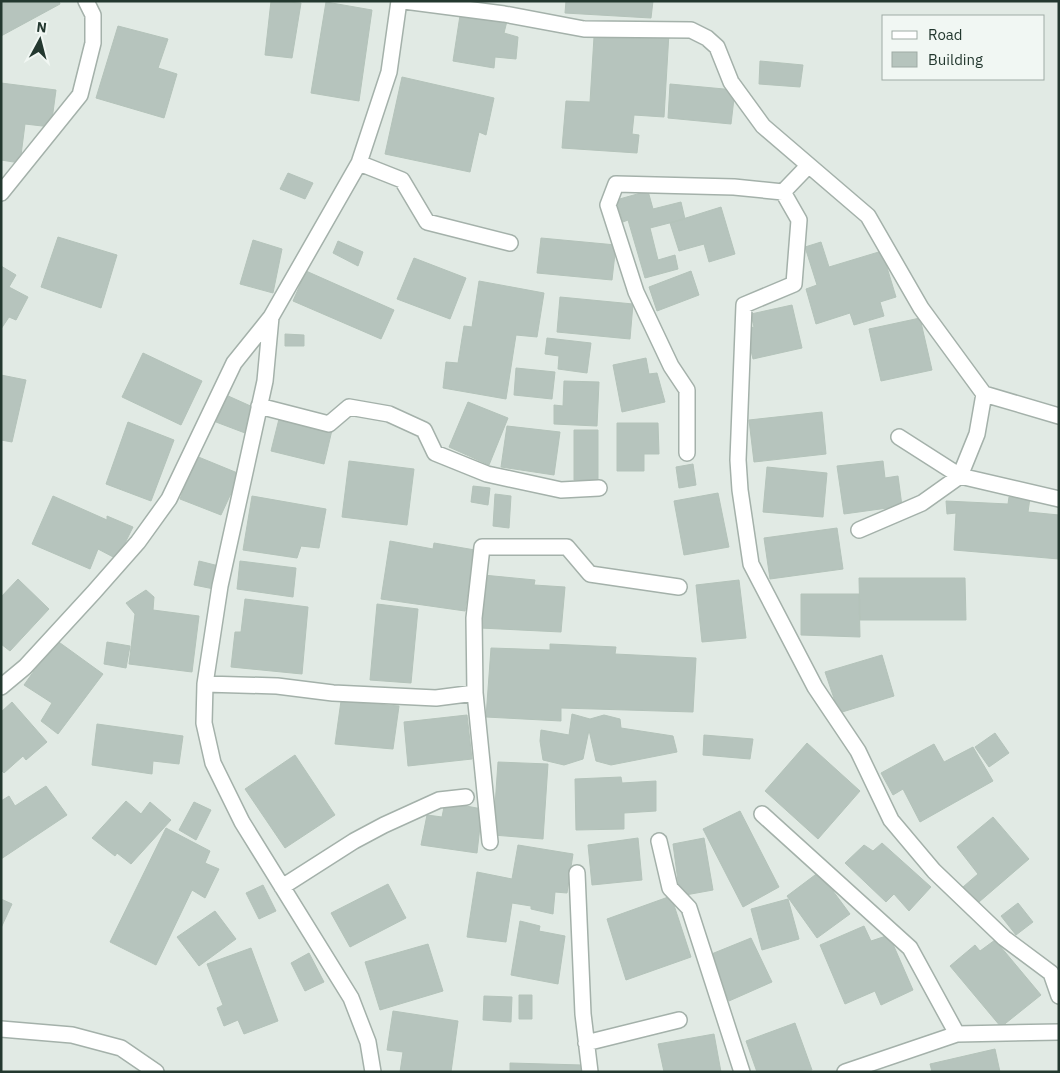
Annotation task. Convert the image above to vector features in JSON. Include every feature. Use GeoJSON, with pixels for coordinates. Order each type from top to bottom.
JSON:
{"type":"FeatureCollection","features":[{"type":"Feature","properties":{"kind":"street"},"geometry":{"type":"LineString","coordinates":[[1,192],[80,95],[93,44],[93,15],[86,1]]}},
{"type":"Feature","properties":{"kind":"street"},"geometry":{"type":"LineString","coordinates":[[1,688],[8,673],[94,592],[138,542],[170,499],[234,363],[271,317],[359,163],[388,72],[399,1]]}},
{"type":"Feature","properties":{"kind":"street"},"geometry":{"type":"LineString","coordinates":[[404,1],[504,14],[584,29],[691,30],[707,38],[717,47],[731,82],[763,126],[808,166],[831,182],[868,216],[921,308],[984,394],[1059,416]]}},
{"type":"Feature","properties":{"kind":"street"},"geometry":{"type":"LineString","coordinates":[[359,163],[402,180],[426,222],[510,243]]}},
{"type":"Feature","properties":{"kind":"street"},"geometry":{"type":"LineString","coordinates":[[782,192],[808,166]]}},
{"type":"Feature","properties":{"kind":"street"},"geometry":{"type":"LineString","coordinates":[[687,453],[687,390],[671,366],[636,292],[608,205],[616,184],[734,187],[782,192]]}},
{"type":"Feature","properties":{"kind":"street"},"geometry":{"type":"LineString","coordinates":[[782,192],[799,220],[794,284],[744,305],[738,460],[740,490],[751,564],[815,687],[858,751],[891,820],[934,871],[1004,938],[1051,973],[1059,996]]}},
{"type":"Feature","properties":{"kind":"street"},"geometry":{"type":"LineString","coordinates":[[271,317],[265,381],[220,586],[205,684],[204,723],[213,763],[242,822],[351,998],[368,1042],[374,1072]]}},
{"type":"Feature","properties":{"kind":"street"},"geometry":{"type":"LineString","coordinates":[[859,530],[922,503],[960,476],[977,434],[984,394]]}},
{"type":"Feature","properties":{"kind":"street"},"geometry":{"type":"LineString","coordinates":[[259,406],[329,424],[349,408],[388,414],[424,430],[435,453],[487,474],[561,490],[599,488]]}},
{"type":"Feature","properties":{"kind":"street"},"geometry":{"type":"LineString","coordinates":[[899,437],[960,476],[1059,499]]}},
{"type":"Feature","properties":{"kind":"street"},"geometry":{"type":"LineString","coordinates":[[490,842],[475,693],[474,618],[482,547],[567,547],[590,574],[679,587]]}},
{"type":"Feature","properties":{"kind":"street"},"geometry":{"type":"LineString","coordinates":[[205,684],[278,686],[333,693],[436,698],[475,693]]}},
{"type":"Feature","properties":{"kind":"street"},"geometry":{"type":"LineString","coordinates":[[282,887],[354,841],[384,825],[438,800],[466,797]]}},
{"type":"Feature","properties":{"kind":"street"},"geometry":{"type":"LineString","coordinates":[[762,814],[910,948],[957,1034]]}},
{"type":"Feature","properties":{"kind":"street"},"geometry":{"type":"LineString","coordinates":[[659,841],[670,888],[689,908],[742,1072]]}},
{"type":"Feature","properties":{"kind":"street"},"geometry":{"type":"LineString","coordinates":[[578,873],[583,1014],[590,1072]]}},
{"type":"Feature","properties":{"kind":"street"},"geometry":{"type":"LineString","coordinates":[[586,1043],[679,1020]]}},
{"type":"Feature","properties":{"kind":"street"},"geometry":{"type":"LineString","coordinates":[[1,1029],[72,1035],[122,1048],[156,1072]]}},
{"type":"Feature","properties":{"kind":"street"},"geometry":{"type":"LineString","coordinates":[[845,1072],[957,1034],[1059,1032]]}},
{"type":"Feature","properties":{"kind":"building"},"geometry":{"type":"Polygon","coordinates":[[[1,1],[59,1],[60,4],[1,36],[1,1]]]}},
{"type":"Feature","properties":{"kind":"building"},"geometry":{"type":"Polygon","coordinates":[[[271,1],[301,3],[292,58],[265,55],[271,1]]]}},
{"type":"Feature","properties":{"kind":"building"},"geometry":{"type":"Polygon","coordinates":[[[566,1],[653,1],[651,18],[565,13],[566,1]]]}},
{"type":"Feature","properties":{"kind":"building"},"geometry":{"type":"Polygon","coordinates":[[[326,2],[372,10],[359,101],[311,93],[326,2]]]}},
{"type":"Feature","properties":{"kind":"building"},"geometry":{"type":"Polygon","coordinates":[[[461,9],[508,17],[504,33],[518,37],[516,59],[495,57],[494,68],[453,61],[461,9]]]}},
{"type":"Feature","properties":{"kind":"building"},"geometry":{"type":"Polygon","coordinates":[[[118,26],[168,39],[158,68],[177,74],[164,118],[96,98],[118,26]]]}},
{"type":"Feature","properties":{"kind":"building"},"geometry":{"type":"Polygon","coordinates":[[[614,30],[669,33],[664,117],[634,115],[632,134],[639,135],[637,153],[562,148],[566,101],[590,102],[594,37],[613,38],[614,30]]]}},
{"type":"Feature","properties":{"kind":"building"},"geometry":{"type":"Polygon","coordinates":[[[760,61],[803,65],[800,87],[759,84],[760,61]]]}},
{"type":"Feature","properties":{"kind":"building"},"geometry":{"type":"Polygon","coordinates":[[[402,77],[494,98],[486,135],[479,132],[470,172],[385,154],[402,77]]]}},
{"type":"Feature","properties":{"kind":"building"},"geometry":{"type":"Polygon","coordinates":[[[1,83],[56,90],[51,127],[25,124],[20,163],[1,160],[1,83]]]}},
{"type":"Feature","properties":{"kind":"building"},"geometry":{"type":"Polygon","coordinates":[[[670,84],[735,90],[731,124],[668,118],[670,84]]]}},
{"type":"Feature","properties":{"kind":"building"},"geometry":{"type":"Polygon","coordinates":[[[288,173],[313,183],[305,199],[280,189],[288,173]]]}},
{"type":"Feature","properties":{"kind":"building"},"geometry":{"type":"Polygon","coordinates":[[[648,191],[653,209],[681,202],[685,219],[650,228],[658,260],[675,255],[678,269],[645,278],[628,220],[623,222],[616,200],[648,191]]]}},
{"type":"Feature","properties":{"kind":"building"},"geometry":{"type":"Polygon","coordinates":[[[721,207],[735,254],[709,262],[704,244],[679,251],[670,223],[721,207]]]}},
{"type":"Feature","properties":{"kind":"building"},"geometry":{"type":"Polygon","coordinates":[[[58,237],[117,255],[101,308],[41,287],[58,237]]]}},
{"type":"Feature","properties":{"kind":"building"},"geometry":{"type":"Polygon","coordinates":[[[541,238],[616,245],[612,280],[537,273],[541,238]]]}},
{"type":"Feature","properties":{"kind":"building"},"geometry":{"type":"Polygon","coordinates":[[[253,240],[282,249],[273,293],[240,284],[253,240]]]}},
{"type":"Feature","properties":{"kind":"building"},"geometry":{"type":"Polygon","coordinates":[[[338,241],[363,252],[358,266],[333,253],[338,241]]]}},
{"type":"Feature","properties":{"kind":"building"},"geometry":{"type":"Polygon","coordinates":[[[821,242],[829,267],[882,251],[896,297],[880,302],[884,316],[854,325],[850,313],[816,324],[806,289],[817,285],[805,247],[821,242]]]}},
{"type":"Feature","properties":{"kind":"building"},"geometry":{"type":"Polygon","coordinates":[[[414,258],[466,278],[450,319],[397,299],[414,258]]]}},
{"type":"Feature","properties":{"kind":"building"},"geometry":{"type":"Polygon","coordinates":[[[1,266],[16,275],[9,287],[28,297],[16,320],[9,317],[1,329],[1,266]]]}},
{"type":"Feature","properties":{"kind":"building"},"geometry":{"type":"Polygon","coordinates":[[[306,271],[394,310],[381,339],[293,301],[306,271]]]}},
{"type":"Feature","properties":{"kind":"building"},"geometry":{"type":"Polygon","coordinates":[[[691,271],[699,295],[657,311],[649,287],[691,271]]]}},
{"type":"Feature","properties":{"kind":"building"},"geometry":{"type":"Polygon","coordinates":[[[479,281],[544,293],[537,337],[516,335],[506,399],[443,388],[446,362],[458,363],[464,326],[472,327],[479,281]]]}},
{"type":"Feature","properties":{"kind":"building"},"geometry":{"type":"Polygon","coordinates":[[[560,297],[633,304],[630,339],[557,332],[560,297]]]}},
{"type":"Feature","properties":{"kind":"building"},"geometry":{"type":"Polygon","coordinates":[[[792,305],[802,348],[753,359],[746,329],[754,327],[751,314],[792,305]]]}},
{"type":"Feature","properties":{"kind":"building"},"geometry":{"type":"Polygon","coordinates":[[[920,318],[932,370],[881,381],[869,329],[920,318]]]}},
{"type":"Feature","properties":{"kind":"building"},"geometry":{"type":"Polygon","coordinates":[[[285,334],[304,335],[304,346],[285,346],[285,334]]]}},
{"type":"Feature","properties":{"kind":"building"},"geometry":{"type":"Polygon","coordinates":[[[547,338],[591,343],[587,373],[558,369],[559,356],[545,354],[547,338]]]}},
{"type":"Feature","properties":{"kind":"building"},"geometry":{"type":"Polygon","coordinates":[[[143,353],[202,381],[181,425],[122,397],[143,353]]]}},
{"type":"Feature","properties":{"kind":"building"},"geometry":{"type":"Polygon","coordinates":[[[646,358],[649,374],[657,373],[665,402],[622,412],[613,365],[646,358]]]}},
{"type":"Feature","properties":{"kind":"building"},"geometry":{"type":"Polygon","coordinates":[[[516,368],[555,372],[552,399],[514,395],[516,368]]]}},
{"type":"Feature","properties":{"kind":"building"},"geometry":{"type":"Polygon","coordinates":[[[1,375],[26,380],[12,442],[1,440],[1,375]]]}},
{"type":"Feature","properties":{"kind":"building"},"geometry":{"type":"Polygon","coordinates":[[[564,381],[599,382],[597,426],[554,424],[554,405],[563,406],[564,381]]]}},
{"type":"Feature","properties":{"kind":"building"},"geometry":{"type":"Polygon","coordinates":[[[226,395],[255,408],[245,433],[216,422],[226,395]]]}},
{"type":"Feature","properties":{"kind":"building"},"geometry":{"type":"Polygon","coordinates":[[[468,402],[508,418],[489,465],[449,447],[468,402]]]}},
{"type":"Feature","properties":{"kind":"building"},"geometry":{"type":"Polygon","coordinates":[[[822,412],[826,454],[754,462],[749,420],[822,412]]]}},
{"type":"Feature","properties":{"kind":"building"},"geometry":{"type":"Polygon","coordinates":[[[279,419],[332,430],[324,464],[271,451],[279,419]]]}},
{"type":"Feature","properties":{"kind":"building"},"geometry":{"type":"Polygon","coordinates":[[[128,422],[174,440],[151,501],[106,484],[128,422]]]}},
{"type":"Feature","properties":{"kind":"building"},"geometry":{"type":"Polygon","coordinates":[[[617,423],[658,423],[659,454],[644,454],[644,471],[617,471],[617,423]]]}},
{"type":"Feature","properties":{"kind":"building"},"geometry":{"type":"Polygon","coordinates":[[[507,426],[560,432],[554,475],[501,467],[507,426]]]}},
{"type":"Feature","properties":{"kind":"building"},"geometry":{"type":"Polygon","coordinates":[[[574,430],[598,430],[598,480],[574,480],[574,430]]]}},
{"type":"Feature","properties":{"kind":"building"},"geometry":{"type":"Polygon","coordinates":[[[196,456],[240,474],[221,515],[180,499],[196,456]]]}},
{"type":"Feature","properties":{"kind":"building"},"geometry":{"type":"Polygon","coordinates":[[[349,461],[414,469],[407,525],[342,517],[349,461]]]}},
{"type":"Feature","properties":{"kind":"building"},"geometry":{"type":"Polygon","coordinates":[[[883,461],[885,478],[898,476],[902,506],[844,514],[837,466],[883,461]]]}},
{"type":"Feature","properties":{"kind":"building"},"geometry":{"type":"Polygon","coordinates":[[[693,464],[696,485],[679,488],[676,467],[693,464]]]}},
{"type":"Feature","properties":{"kind":"building"},"geometry":{"type":"Polygon","coordinates":[[[767,467],[827,473],[823,517],[763,512],[767,467]]]}},
{"type":"Feature","properties":{"kind":"building"},"geometry":{"type":"Polygon","coordinates":[[[473,486],[490,488],[488,505],[471,502],[473,486]]]}},
{"type":"Feature","properties":{"kind":"building"},"geometry":{"type":"Polygon","coordinates":[[[718,493],[729,547],[684,555],[674,501],[718,493]]]}},
{"type":"Feature","properties":{"kind":"building"},"geometry":{"type":"Polygon","coordinates":[[[495,494],[511,496],[509,528],[493,526],[495,494]]]}},
{"type":"Feature","properties":{"kind":"building"},"geometry":{"type":"Polygon","coordinates":[[[53,496],[107,520],[107,516],[133,527],[117,559],[98,549],[90,569],[32,544],[53,496]]]}},
{"type":"Feature","properties":{"kind":"building"},"geometry":{"type":"Polygon","coordinates":[[[252,496],[326,509],[319,548],[301,546],[297,558],[243,550],[252,496]]]}},
{"type":"Feature","properties":{"kind":"building"},"geometry":{"type":"Polygon","coordinates":[[[1009,497],[1030,498],[1028,512],[1059,515],[1059,559],[954,550],[956,513],[947,514],[946,501],[1008,504],[1009,497]]]}},
{"type":"Feature","properties":{"kind":"building"},"geometry":{"type":"Polygon","coordinates":[[[837,528],[843,569],[770,579],[764,538],[837,528]]]}},
{"type":"Feature","properties":{"kind":"building"},"geometry":{"type":"Polygon","coordinates":[[[390,541],[433,549],[434,543],[475,550],[465,611],[381,599],[390,541]]]}},
{"type":"Feature","properties":{"kind":"building"},"geometry":{"type":"Polygon","coordinates":[[[199,561],[219,566],[214,589],[194,585],[199,561]]]}},
{"type":"Feature","properties":{"kind":"building"},"geometry":{"type":"Polygon","coordinates":[[[240,561],[296,568],[293,597],[237,589],[240,561]]]}},
{"type":"Feature","properties":{"kind":"building"},"geometry":{"type":"Polygon","coordinates":[[[483,575],[535,580],[534,585],[565,587],[561,632],[480,628],[483,575]]]}},
{"type":"Feature","properties":{"kind":"building"},"geometry":{"type":"Polygon","coordinates":[[[859,578],[965,578],[966,620],[860,620],[859,578]]]}},
{"type":"Feature","properties":{"kind":"building"},"geometry":{"type":"Polygon","coordinates":[[[18,579],[49,609],[10,651],[1,644],[1,597],[18,579]]]}},
{"type":"Feature","properties":{"kind":"building"},"geometry":{"type":"Polygon","coordinates":[[[739,580],[746,638],[702,642],[696,585],[739,580]]]}},
{"type":"Feature","properties":{"kind":"building"},"geometry":{"type":"Polygon","coordinates":[[[146,590],[154,597],[153,610],[199,616],[192,672],[129,664],[135,614],[126,603],[146,590]]]}},
{"type":"Feature","properties":{"kind":"building"},"geometry":{"type":"Polygon","coordinates":[[[801,594],[859,594],[860,637],[801,635],[801,594]]]}},
{"type":"Feature","properties":{"kind":"building"},"geometry":{"type":"Polygon","coordinates":[[[245,599],[308,607],[302,674],[231,667],[235,632],[241,632],[245,599]]]}},
{"type":"Feature","properties":{"kind":"building"},"geometry":{"type":"Polygon","coordinates":[[[377,604],[418,609],[411,683],[370,680],[377,604]]]}},
{"type":"Feature","properties":{"kind":"building"},"geometry":{"type":"Polygon","coordinates":[[[56,640],[103,674],[58,734],[41,721],[52,703],[24,685],[56,640]]]}},
{"type":"Feature","properties":{"kind":"building"},"geometry":{"type":"Polygon","coordinates":[[[107,642],[130,646],[126,668],[104,664],[107,642]]]}},
{"type":"Feature","properties":{"kind":"building"},"geometry":{"type":"Polygon","coordinates":[[[550,644],[616,647],[615,654],[696,658],[693,712],[561,708],[561,721],[486,717],[491,648],[550,650],[550,644]]]}},
{"type":"Feature","properties":{"kind":"building"},"geometry":{"type":"Polygon","coordinates":[[[882,655],[894,696],[839,713],[825,672],[882,655]]]}},
{"type":"Feature","properties":{"kind":"building"},"geometry":{"type":"Polygon","coordinates":[[[341,701],[399,706],[393,749],[335,744],[341,701]]]}},
{"type":"Feature","properties":{"kind":"building"},"geometry":{"type":"Polygon","coordinates":[[[12,702],[47,742],[26,760],[23,756],[4,773],[1,770],[1,712],[12,702]]]}},
{"type":"Feature","properties":{"kind":"building"},"geometry":{"type":"Polygon","coordinates":[[[572,714],[590,719],[604,715],[620,719],[621,728],[673,736],[677,752],[611,765],[596,761],[589,730],[583,759],[564,765],[543,760],[540,741],[541,730],[569,735],[572,714]]]}},
{"type":"Feature","properties":{"kind":"building"},"geometry":{"type":"Polygon","coordinates":[[[467,715],[472,759],[408,766],[404,722],[467,715]]]}},
{"type":"Feature","properties":{"kind":"building"},"geometry":{"type":"Polygon","coordinates":[[[97,724],[183,736],[179,764],[153,761],[152,774],[92,765],[97,724]]]}},
{"type":"Feature","properties":{"kind":"building"},"geometry":{"type":"Polygon","coordinates":[[[995,733],[1009,753],[989,767],[975,747],[995,733]]]}},
{"type":"Feature","properties":{"kind":"building"},"geometry":{"type":"Polygon","coordinates":[[[704,735],[753,739],[750,759],[703,755],[704,735]]]}},
{"type":"Feature","properties":{"kind":"building"},"geometry":{"type":"Polygon","coordinates":[[[807,743],[860,791],[818,839],[765,791],[807,743]]]}},
{"type":"Feature","properties":{"kind":"building"},"geometry":{"type":"Polygon","coordinates":[[[934,744],[944,762],[973,747],[993,781],[920,822],[903,789],[893,795],[881,773],[934,744]]]}},
{"type":"Feature","properties":{"kind":"building"},"geometry":{"type":"Polygon","coordinates":[[[295,755],[335,815],[285,848],[245,789],[295,755]]]}},
{"type":"Feature","properties":{"kind":"building"},"geometry":{"type":"Polygon","coordinates":[[[498,762],[548,764],[543,839],[493,835],[498,762]]]}},
{"type":"Feature","properties":{"kind":"building"},"geometry":{"type":"Polygon","coordinates":[[[621,777],[622,783],[656,781],[656,811],[624,813],[624,829],[576,830],[575,779],[621,777]]]}},
{"type":"Feature","properties":{"kind":"building"},"geometry":{"type":"Polygon","coordinates":[[[46,786],[67,815],[1,859],[1,801],[9,796],[15,806],[46,786]]]}},
{"type":"Feature","properties":{"kind":"building"},"geometry":{"type":"Polygon","coordinates":[[[126,801],[141,814],[150,802],[171,820],[131,864],[117,853],[115,856],[92,838],[126,801]]]}},
{"type":"Feature","properties":{"kind":"building"},"geometry":{"type":"Polygon","coordinates":[[[194,802],[211,810],[196,840],[179,830],[194,802]]]}},
{"type":"Feature","properties":{"kind":"building"},"geometry":{"type":"Polygon","coordinates":[[[445,802],[482,809],[477,853],[421,845],[427,815],[442,817],[445,802]]]}},
{"type":"Feature","properties":{"kind":"building"},"geometry":{"type":"Polygon","coordinates":[[[740,811],[779,887],[743,907],[703,829],[740,811]]]}},
{"type":"Feature","properties":{"kind":"building"},"geometry":{"type":"Polygon","coordinates":[[[993,817],[1029,859],[979,902],[963,887],[978,874],[957,847],[993,817]]]}},
{"type":"Feature","properties":{"kind":"building"},"geometry":{"type":"Polygon","coordinates":[[[166,828],[210,851],[205,863],[219,869],[205,898],[192,890],[156,965],[110,942],[166,828]]]}},
{"type":"Feature","properties":{"kind":"building"},"geometry":{"type":"Polygon","coordinates":[[[638,838],[642,880],[592,885],[588,845],[638,838]]]}},
{"type":"Feature","properties":{"kind":"building"},"geometry":{"type":"Polygon","coordinates":[[[704,838],[713,890],[680,896],[673,844],[704,838]]]}},
{"type":"Feature","properties":{"kind":"building"},"geometry":{"type":"Polygon","coordinates":[[[882,843],[931,887],[909,911],[894,894],[886,902],[845,863],[864,845],[873,851],[882,843]]]}},
{"type":"Feature","properties":{"kind":"building"},"geometry":{"type":"Polygon","coordinates":[[[518,845],[573,854],[567,893],[555,892],[553,914],[531,909],[531,906],[512,903],[506,942],[467,937],[477,872],[512,879],[518,845]]]}},
{"type":"Feature","properties":{"kind":"building"},"geometry":{"type":"Polygon","coordinates":[[[819,872],[850,914],[817,938],[787,896],[819,872]]]}},
{"type":"Feature","properties":{"kind":"building"},"geometry":{"type":"Polygon","coordinates":[[[388,884],[406,918],[350,947],[331,913],[388,884]]]}},
{"type":"Feature","properties":{"kind":"building"},"geometry":{"type":"Polygon","coordinates":[[[263,885],[276,911],[259,919],[246,893],[263,885]]]}},
{"type":"Feature","properties":{"kind":"building"},"geometry":{"type":"Polygon","coordinates":[[[671,896],[691,957],[626,980],[607,919],[671,896]]]}},
{"type":"Feature","properties":{"kind":"building"},"geometry":{"type":"Polygon","coordinates":[[[1,899],[12,904],[1,928],[1,899]]]}},
{"type":"Feature","properties":{"kind":"building"},"geometry":{"type":"Polygon","coordinates":[[[788,899],[799,939],[762,950],[751,909],[788,899]]]}},
{"type":"Feature","properties":{"kind":"building"},"geometry":{"type":"Polygon","coordinates":[[[1018,903],[1033,922],[1016,935],[1001,916],[1018,903]]]}},
{"type":"Feature","properties":{"kind":"building"},"geometry":{"type":"Polygon","coordinates":[[[215,911],[236,939],[199,966],[177,937],[215,911]]]}},
{"type":"Feature","properties":{"kind":"building"},"geometry":{"type":"Polygon","coordinates":[[[520,921],[540,926],[539,931],[565,936],[558,984],[511,975],[520,921]]]}},
{"type":"Feature","properties":{"kind":"building"},"geometry":{"type":"Polygon","coordinates":[[[864,926],[871,941],[889,935],[913,990],[881,1005],[875,991],[845,1004],[820,945],[864,926]]]}},
{"type":"Feature","properties":{"kind":"building"},"geometry":{"type":"Polygon","coordinates":[[[751,938],[772,982],[729,1001],[709,955],[751,938]]]}},
{"type":"Feature","properties":{"kind":"building"},"geometry":{"type":"Polygon","coordinates":[[[995,940],[1041,995],[1001,1027],[950,966],[975,945],[980,951],[995,940]]]}},
{"type":"Feature","properties":{"kind":"building"},"geometry":{"type":"Polygon","coordinates":[[[428,944],[443,991],[380,1010],[365,962],[428,944]]]}},
{"type":"Feature","properties":{"kind":"building"},"geometry":{"type":"Polygon","coordinates":[[[251,948],[278,1021],[244,1034],[238,1020],[224,1026],[217,1008],[223,1005],[207,964],[251,948]]]}},
{"type":"Feature","properties":{"kind":"building"},"geometry":{"type":"Polygon","coordinates":[[[309,953],[324,982],[305,991],[291,963],[309,953]]]}},
{"type":"Feature","properties":{"kind":"building"},"geometry":{"type":"Polygon","coordinates":[[[519,995],[532,995],[532,1019],[519,1019],[519,995]]]}},
{"type":"Feature","properties":{"kind":"building"},"geometry":{"type":"Polygon","coordinates":[[[484,996],[512,997],[511,1022],[483,1020],[484,996]]]}},
{"type":"Feature","properties":{"kind":"building"},"geometry":{"type":"Polygon","coordinates":[[[393,1011],[458,1021],[451,1072],[400,1072],[403,1052],[387,1050],[393,1011]]]}},
{"type":"Feature","properties":{"kind":"building"},"geometry":{"type":"Polygon","coordinates":[[[795,1023],[812,1070],[757,1072],[746,1041],[795,1023]]]}},
{"type":"Feature","properties":{"kind":"building"},"geometry":{"type":"Polygon","coordinates":[[[714,1034],[721,1072],[664,1072],[658,1044],[714,1034]]]}},
{"type":"Feature","properties":{"kind":"building"},"geometry":{"type":"Polygon","coordinates":[[[995,1049],[1000,1072],[932,1072],[930,1064],[995,1049]]]}},
{"type":"Feature","properties":{"kind":"building"},"geometry":{"type":"Polygon","coordinates":[[[510,1063],[582,1065],[582,1072],[510,1072],[510,1063]]]}}]}
